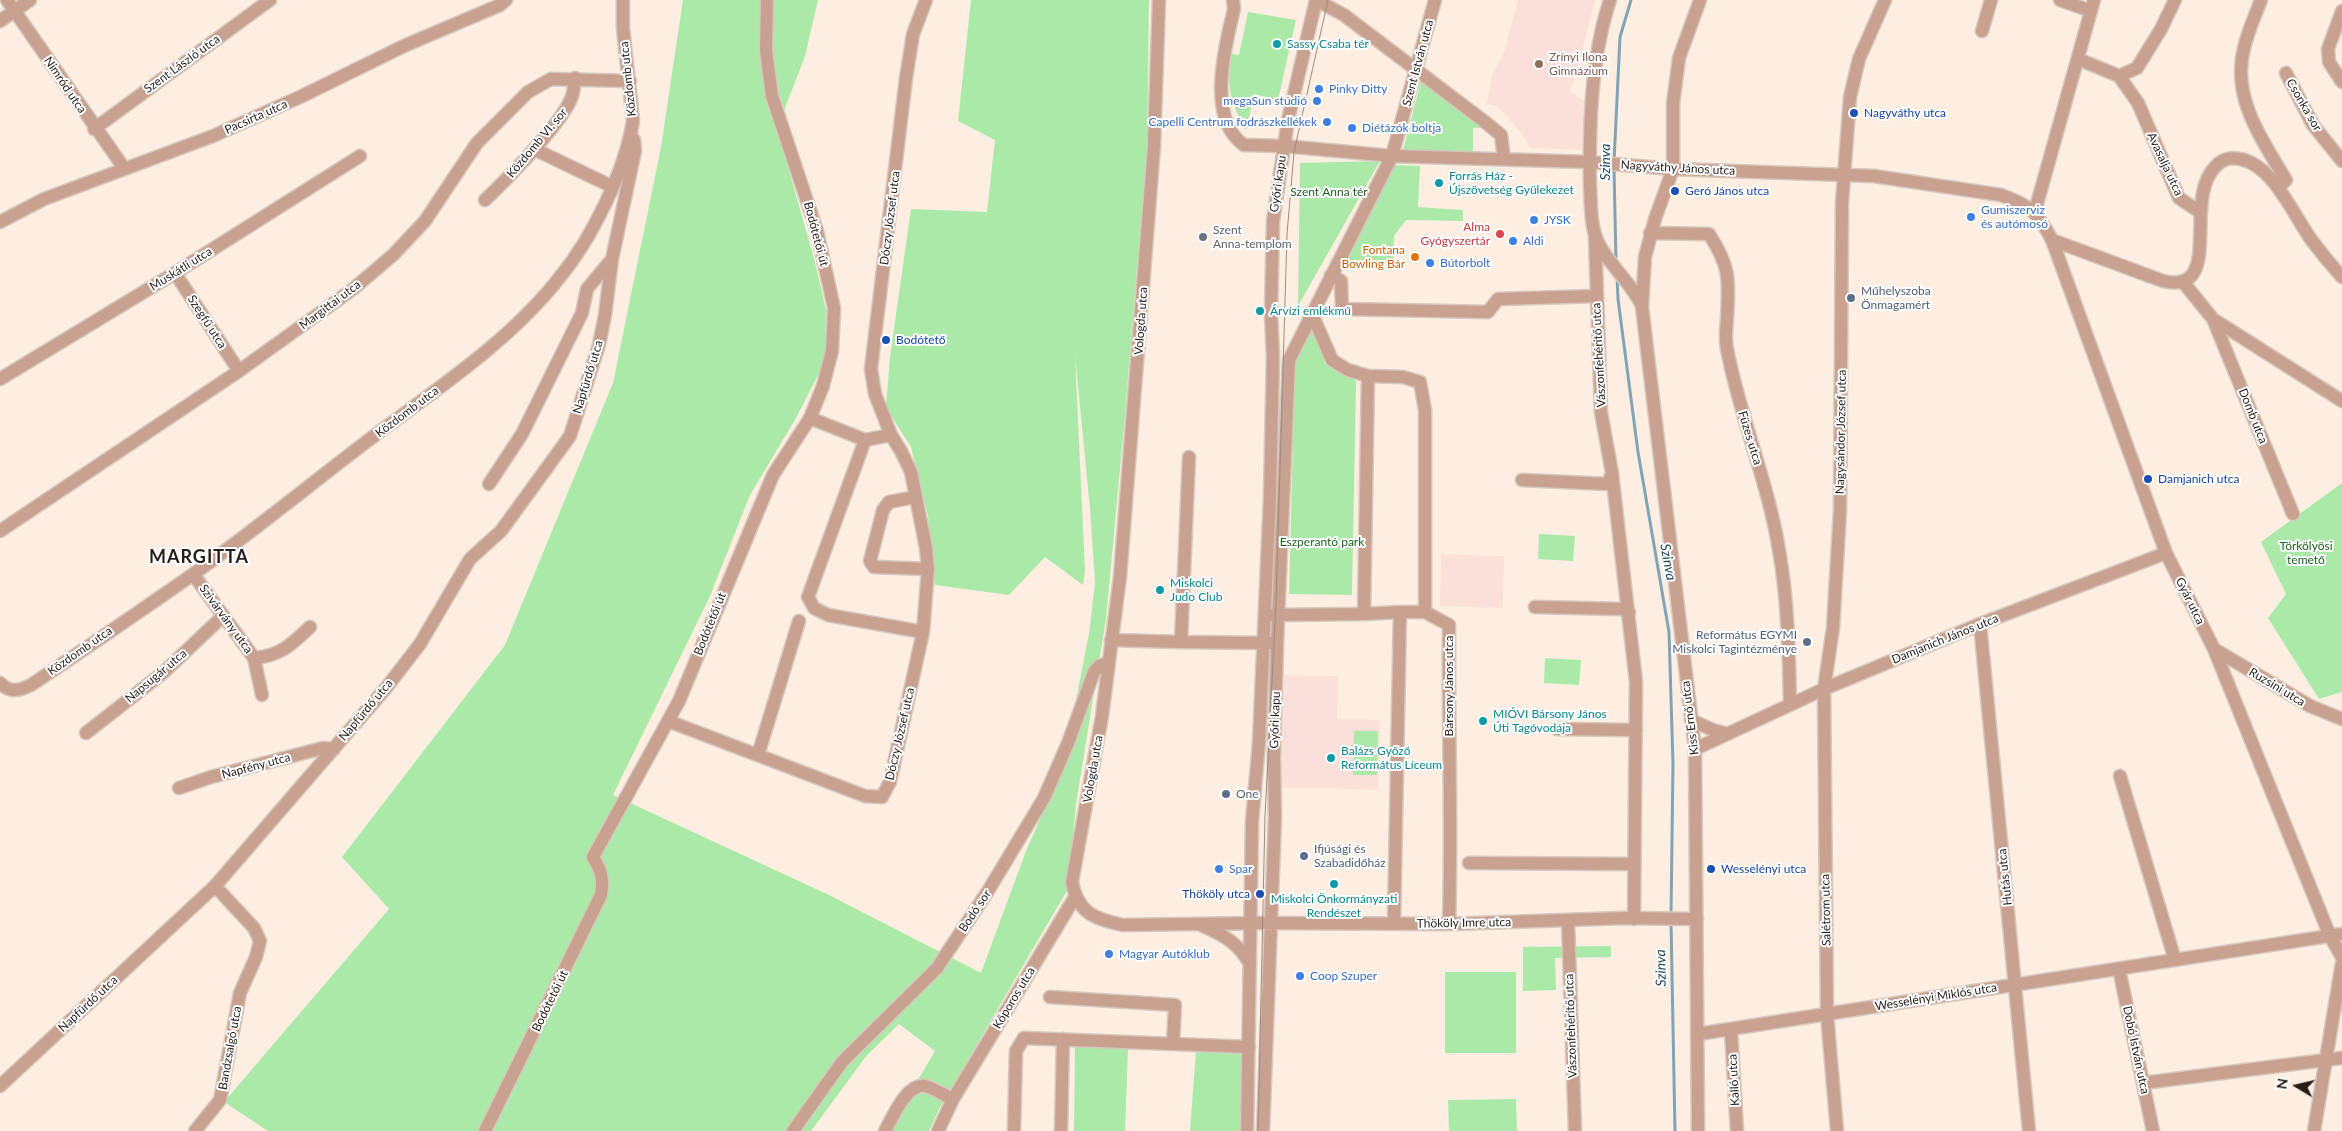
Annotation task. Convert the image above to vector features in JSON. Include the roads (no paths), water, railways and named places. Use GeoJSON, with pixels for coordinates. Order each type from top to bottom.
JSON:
{"type":"FeatureCollection","features":[{"type":"Feature","properties":{"kind":"street","name":"Nimród utca"},"geometry":{"type":"LineString","coordinates":[[7,0],[94,129],[124,168]]}},
{"type":"Feature","properties":{"kind":"street"},"geometry":{"type":"LineString","coordinates":[[0,21],[30,0]]}},
{"type":"Feature","properties":{"kind":"street","name":"Szent László utca"},"geometry":{"type":"LineString","coordinates":[[94,129],[270,0]]}},
{"type":"Feature","properties":{"kind":"street","name":"Pacsirta utca"},"geometry":{"type":"LineString","coordinates":[[0,222],[44,199],[213,136],[300,97],[406,45],[500,5],[506,0]]}},
{"type":"Feature","properties":{"kind":"street","name":"Közdomb utca"},"geometry":{"type":"LineString","coordinates":[[0,682],[8,689],[14,691],[31,685],[193,574],[461,370],[529,313],[561,276],[588,234],[611,186],[631,136],[633,121],[623,28],[623,0]]}},
{"type":"Feature","properties":{"kind":"street","name":"Bodótetői út"},"geometry":{"type":"LineString","coordinates":[[485,1131],[601,895],[603,882],[601,871],[592,857],[678,701],[747,534],[774,475],[810,418],[823,386],[832,351],[834,308],[817,231],[772,96],[766,50],[767,0]]}},
{"type":"Feature","properties":{"kind":"street","name":"Dóczy József utca"},"geometry":{"type":"LineString","coordinates":[[668,721],[865,796],[882,797],[890,782],[923,632],[928,569],[926,548],[911,472],[902,450],[891,435],[875,394],[871,369],[906,78],[913,34],[926,0]]}},
{"type":"Feature","properties":{"kind":"street","name":"Vologda utca"},"geometry":{"type":"LineString","coordinates":[[1074,897],[1072,882],[1093,772],[1120,577],[1154,146],[1158,0]]}},
{"type":"Feature","properties":{"kind":"street","name":"Nagyváthy János utca"},"geometry":{"type":"LineString","coordinates":[[1233,0],[1221,66],[1222,90],[1229,130],[1244,145],[1284,146],[1392,156],[1504,159],[1673,169],[1874,176],[2001,195],[2020,201],[2034,211],[2052,240]]}},
{"type":"Feature","properties":{"kind":"street"},"geometry":{"type":"LineString","coordinates":[[1316,0],[1344,15],[1417,68],[1501,135],[1504,159]]}},
{"type":"Feature","properties":{"kind":"street","name":"Győri kapu"},"geometry":{"type":"LineString","coordinates":[[1247,1131],[1252,822],[1265,615],[1273,356],[1271,314],[1273,221],[1284,146],[1316,0]]}},
{"type":"Feature","properties":{"kind":"street","name":"Szent István utca"},"geometry":{"type":"LineString","coordinates":[[1392,156],[1435,0]]}},
{"type":"Feature","properties":{"kind":"street"},"geometry":{"type":"LineString","coordinates":[[1595,236],[1591,220],[1595,163],[1596,64],[1601,26],[1610,0]]}},
{"type":"Feature","properties":{"kind":"street"},"geometry":{"type":"LineString","coordinates":[[1673,169],[1673,104],[1679,58],[1700,0]]}},
{"type":"Feature","properties":{"kind":"street","name":"Nagysándor József utca"},"geometry":{"type":"LineString","coordinates":[[1824,689],[1833,628],[1840,511],[1842,311],[1840,247],[1844,175],[1852,88],[1859,59],[1885,0]]}},
{"type":"Feature","properties":{"kind":"street"},"geometry":{"type":"LineString","coordinates":[[1982,31],[1991,0]]}},
{"type":"Feature","properties":{"kind":"street"},"geometry":{"type":"LineString","coordinates":[[2034,211],[2093,5],[2060,0]]}},
{"type":"Feature","properties":{"kind":"street"},"geometry":{"type":"LineString","coordinates":[[2078,59],[2119,76],[2137,68],[2162,28],[2175,0]]}},
{"type":"Feature","properties":{"kind":"street"},"geometry":{"type":"LineString","coordinates":[[2261,0],[2244,49],[2242,86],[2252,122],[2286,180],[2278,188]]}},
{"type":"Feature","properties":{"kind":"street"},"geometry":{"type":"LineString","coordinates":[[2342,11],[2328,48],[2329,62],[2342,82]]}},
{"type":"Feature","properties":{"kind":"street","name":"Csonka sor"},"geometry":{"type":"LineString","coordinates":[[2286,73],[2312,126],[2342,160]]}},
{"type":"Feature","properties":{"kind":"street","name":"Avasalja utca"},"geometry":{"type":"LineString","coordinates":[[2119,76],[2138,102],[2179,198],[2200,212],[2202,190],[2209,174],[2226,159],[2238,158],[2249,161],[2265,172],[2278,188],[2312,242],[2341,276]]}},
{"type":"Feature","properties":{"kind":"street","name":"Margittai utca"},"geometry":{"type":"LineString","coordinates":[[0,530],[239,371],[353,289],[393,255],[425,221],[477,143],[528,92],[551,79],[575,78],[630,81]]}},
{"type":"Feature","properties":{"kind":"street","name":"Közdomb VI. sor"},"geometry":{"type":"LineString","coordinates":[[485,200],[534,149],[566,110],[573,94],[575,78]]}},
{"type":"Feature","properties":{"kind":"street","name":"Napfürdő utca"},"geometry":{"type":"LineString","coordinates":[[0,1086],[215,886],[386,688],[420,644],[470,559],[501,531],[570,436],[599,345],[605,316],[612,259],[635,151],[634,140],[631,136]]}},
{"type":"Feature","properties":{"kind":"street"},"geometry":{"type":"LineString","coordinates":[[534,149],[611,186]]}},
{"type":"Feature","properties":{"kind":"street","name":"Muskátli utca"},"geometry":{"type":"LineString","coordinates":[[0,379],[175,273],[360,156]]}},
{"type":"Feature","properties":{"kind":"street"},"geometry":{"type":"LineString","coordinates":[[1392,156],[1312,314],[1332,360],[1348,370],[1368,376],[1403,377],[1420,382],[1425,410],[1425,612]]}},
{"type":"Feature","properties":{"kind":"street","name":"Kiss Ernő utca"},"geometry":{"type":"LineString","coordinates":[[1673,169],[1650,233],[1645,257],[1642,307],[1695,749],[1698,1131]]}},
{"type":"Feature","properties":{"kind":"street"},"geometry":{"type":"LineString","coordinates":[[2052,240],[2163,281],[2183,282],[2192,278],[2200,261],[2200,212]]}},
{"type":"Feature","properties":{"kind":"street","name":"Füzes utca"},"geometry":{"type":"LineString","coordinates":[[1650,233],[1709,234],[1723,255],[1729,276],[1726,345],[1732,379],[1759,467],[1780,551],[1790,653],[1790,705]]}},
{"type":"Feature","properties":{"kind":"street","name":"Kiss Ernő utca"},"geometry":{"type":"LineString","coordinates":[[1595,236],[1602,250],[1634,288],[1642,307]]}},
{"type":"Feature","properties":{"kind":"street","name":"Vászonfehérítő utca"},"geometry":{"type":"LineString","coordinates":[[1595,236],[1601,412],[1612,473],[1636,682],[1634,919]]}},
{"type":"Feature","properties":{"kind":"street","name":"Gyár utca"},"geometry":{"type":"LineString","coordinates":[[2052,240],[2166,553],[2214,649],[2336,935],[2342,957]]}},
{"type":"Feature","properties":{"kind":"street","name":"Napfürdő utca"},"geometry":{"type":"LineString","coordinates":[[489,484],[522,434],[582,313],[587,289],[612,259]]}},
{"type":"Feature","properties":{"kind":"street"},"geometry":{"type":"LineString","coordinates":[[2341,276],[2342,261]]}},
{"type":"Feature","properties":{"kind":"street","name":"Szegfű utca"},"geometry":{"type":"LineString","coordinates":[[175,273],[239,371]]}},
{"type":"Feature","properties":{"kind":"street"},"geometry":{"type":"LineString","coordinates":[[1331,276],[1341,282],[1342,309],[1488,312],[1498,299],[1596,296]]}},
{"type":"Feature","properties":{"kind":"street","name":"Domb utca"},"geometry":{"type":"LineString","coordinates":[[2183,282],[2213,319],[2293,514]]}},
{"type":"Feature","properties":{"kind":"street","name":"Győri kapu"},"geometry":{"type":"LineString","coordinates":[[1263,1131],[1271,923],[1277,644],[1289,360],[1312,314]]}},
{"type":"Feature","properties":{"kind":"street","name":"Domb utca"},"geometry":{"type":"LineString","coordinates":[[2213,319],[2342,401]]}},
{"type":"Feature","properties":{"kind":"street"},"geometry":{"type":"LineString","coordinates":[[1364,614],[1368,376]]}},
{"type":"Feature","properties":{"kind":"street"},"geometry":{"type":"LineString","coordinates":[[810,418],[865,440],[891,435]]}},
{"type":"Feature","properties":{"kind":"street"},"geometry":{"type":"LineString","coordinates":[[865,440],[808,597],[814,608],[828,615],[923,632]]}},
{"type":"Feature","properties":{"kind":"street"},"geometry":{"type":"LineString","coordinates":[[1181,642],[1189,457]]}},
{"type":"Feature","properties":{"kind":"street"},"geometry":{"type":"LineString","coordinates":[[1522,480],[1608,484],[1612,473]]}},
{"type":"Feature","properties":{"kind":"street"},"geometry":{"type":"LineString","coordinates":[[915,497],[888,502],[883,510],[870,561],[874,567],[928,569]]}},
{"type":"Feature","properties":{"kind":"street","name":"Damjanich János utca"},"geometry":{"type":"LineString","coordinates":[[1695,749],[1824,689],[1980,624],[2166,553]]}},
{"type":"Feature","properties":{"kind":"street","name":"Szivárvány utca"},"geometry":{"type":"LineString","coordinates":[[193,574],[254,658],[262,695]]}},
{"type":"Feature","properties":{"kind":"street"},"geometry":{"type":"LineString","coordinates":[[1535,606],[1629,612]]}},
{"type":"Feature","properties":{"kind":"street"},"geometry":{"type":"LineString","coordinates":[[1394,922],[1400,612]]}},
{"type":"Feature","properties":{"kind":"street","name":"Bársony János utca"},"geometry":{"type":"LineString","coordinates":[[1265,615],[1425,612],[1449,625],[1450,924]]}},
{"type":"Feature","properties":{"kind":"street","name":"Napsugár utca"},"geometry":{"type":"LineString","coordinates":[[86,733],[164,672],[224,616]]}},
{"type":"Feature","properties":{"kind":"street"},"geometry":{"type":"LineString","coordinates":[[758,755],[799,621]]}},
{"type":"Feature","properties":{"kind":"street","name":"Hutás utca"},"geometry":{"type":"LineString","coordinates":[[1980,624],[2029,1131]]}},
{"type":"Feature","properties":{"kind":"street"},"geometry":{"type":"LineString","coordinates":[[254,658],[270,657],[291,644],[310,627]]}},
{"type":"Feature","properties":{"kind":"street"},"geometry":{"type":"LineString","coordinates":[[1111,640],[1277,644]]}},
{"type":"Feature","properties":{"kind":"street","name":"Ruzsini utca"},"geometry":{"type":"LineString","coordinates":[[2214,649],[2310,706],[2342,719]]}},
{"type":"Feature","properties":{"kind":"street"},"geometry":{"type":"LineString","coordinates":[[2223,672],[2234,662]]}},
{"type":"Feature","properties":{"kind":"street","name":"Bodó sor"},"geometry":{"type":"LineString","coordinates":[[793,1131],[842,1062],[937,968],[988,891],[1044,798],[1068,743],[1094,672],[1099,666],[1108,663]]}},
{"type":"Feature","properties":{"kind":"street","name":"Salétrom utca"},"geometry":{"type":"LineString","coordinates":[[1824,689],[1827,1014],[1837,1131]]}},
{"type":"Feature","properties":{"kind":"street"},"geometry":{"type":"LineString","coordinates":[[1691,720],[1713,730],[1728,734]]}},
{"type":"Feature","properties":{"kind":"street"},"geometry":{"type":"LineString","coordinates":[[1557,730],[1636,730]]}},
{"type":"Feature","properties":{"kind":"street","name":"Napfény utca"},"geometry":{"type":"LineString","coordinates":[[179,788],[211,777],[323,748],[334,749]]}},
{"type":"Feature","properties":{"kind":"street"},"geometry":{"type":"LineString","coordinates":[[2120,776],[2175,960]]}},
{"type":"Feature","properties":{"kind":"street"},"geometry":{"type":"LineString","coordinates":[[1469,862],[1634,864]]}},
{"type":"Feature","properties":{"kind":"street","name":"Bandzsalgó utca"},"geometry":{"type":"LineString","coordinates":[[195,1131],[220,1100],[240,993],[256,958],[260,941],[254,928],[215,886]]}},
{"type":"Feature","properties":{"kind":"street","name":"Thököly Imre utca"},"geometry":{"type":"LineString","coordinates":[[1074,897],[1082,908],[1090,914],[1103,920],[1123,925],[1394,922],[1450,924],[1697,919]]}},
{"type":"Feature","properties":{"kind":"street","name":"Kőporos utca"},"geometry":{"type":"LineString","coordinates":[[938,1131],[954,1099],[1074,897]]}},
{"type":"Feature","properties":{"kind":"street","name":"Vászonfehérítő utca"},"geometry":{"type":"LineString","coordinates":[[1568,921],[1575,1131]]}},
{"type":"Feature","properties":{"kind":"street","name":"Thököly Imre utca"},"geometry":{"type":"LineString","coordinates":[[1202,925],[1224,935],[1239,947],[1250,964]]}},
{"type":"Feature","properties":{"kind":"street","name":"Wesselényi Miklós utca"},"geometry":{"type":"LineString","coordinates":[[1698,1034],[2336,935]]}},
{"type":"Feature","properties":{"kind":"street"},"geometry":{"type":"LineString","coordinates":[[2314,1131],[2342,963]]}},
{"type":"Feature","properties":{"kind":"street","name":"Dobó István utca"},"geometry":{"type":"LineString","coordinates":[[2119,969],[2153,1131]]}},
{"type":"Feature","properties":{"kind":"street"},"geometry":{"type":"LineString","coordinates":[[1050,997],[1175,1005],[1172,1044]]}},
{"type":"Feature","properties":{"kind":"street","name":"Kalló utca"},"geometry":{"type":"LineString","coordinates":[[1731,1030],[1737,1131]]}},
{"type":"Feature","properties":{"kind":"street"},"geometry":{"type":"LineString","coordinates":[[1014,1131],[1016,1051],[1024,1038],[1249,1047]]}},
{"type":"Feature","properties":{"kind":"street"},"geometry":{"type":"LineString","coordinates":[[1061,1131],[1063,1039]]}},
{"type":"Feature","properties":{"kind":"street"},"geometry":{"type":"LineString","coordinates":[[2143,1083],[2342,1058]]}},
{"type":"Feature","properties":{"kind":"street"},"geometry":{"type":"LineString","coordinates":[[885,1131],[901,1101],[916,1088],[924,1086],[954,1099]]}},
{"type":"Feature","properties":{"kind":"waterway","name":"Szinva"},"geometry":{"type":"LineString","coordinates":[[1614,162],[1620,37],[1631,0]]}},
{"type":"Feature","properties":{"kind":"waterway","name":"Szinva"},"geometry":{"type":"LineString","coordinates":[[1614,168],[1616,262]]}},
{"type":"Feature","properties":{"kind":"waterway","name":"Szinva"},"geometry":{"type":"LineString","coordinates":[[1617,276],[1618,299],[1638,452],[1669,632],[1673,764],[1671,915]]}},
{"type":"Feature","properties":{"kind":"waterway","name":"Szinva"},"geometry":{"type":"LineString","coordinates":[[1671,922],[1675,1131]]}},
{"type":"Feature","properties":{"kind":"tram line"},"geometry":{"type":"LineString","coordinates":[[1258,1131],[1265,816],[1276,603],[1287,234],[1294,152],[1328,0]]}},
{"type":"Feature","properties":{"kind":"place","name":"Sassy Csaba tér"},"geometry":{"type":"Point","coordinates":[1277,44]}},
{"type":"Feature","properties":{"kind":"place","name":"Zrínyi Ilona Gimnázium"},"geometry":{"type":"Point","coordinates":[1539,64]}},
{"type":"Feature","properties":{"kind":"place","name":"Pinky Ditty"},"geometry":{"type":"Point","coordinates":[1319,89]}},
{"type":"Feature","properties":{"kind":"place","name":"megaSun stúdió"},"geometry":{"type":"Point","coordinates":[1317,101]}},
{"type":"Feature","properties":{"kind":"place","name":"Nagyváthy utca"},"geometry":{"type":"Point","coordinates":[1854,113]}},
{"type":"Feature","properties":{"kind":"place","name":"Capelli Centrum fodrászkellékek"},"geometry":{"type":"Point","coordinates":[1327,122]}},
{"type":"Feature","properties":{"kind":"place","name":"Diétázók boltja"},"geometry":{"type":"Point","coordinates":[1352,128]}},
{"type":"Feature","properties":{"kind":"place","name":"Forrás Ház - Újszövetség Gyülekezet"},"geometry":{"type":"Point","coordinates":[1439,183]}},
{"type":"Feature","properties":{"kind":"place","name":"Geró János utca"},"geometry":{"type":"Point","coordinates":[1675,191]}},
{"type":"Feature","properties":{"kind":"place","name":"Gumiszerviz és autómosó"},"geometry":{"type":"Point","coordinates":[1971,217]}},
{"type":"Feature","properties":{"kind":"place","name":"JYSK"},"geometry":{"type":"Point","coordinates":[1534,220]}},
{"type":"Feature","properties":{"kind":"place","name":"Alma Gyógyszertár"},"geometry":{"type":"Point","coordinates":[1500,234]}},
{"type":"Feature","properties":{"kind":"place","name":"Szent Anna-templom"},"geometry":{"type":"Point","coordinates":[1203,237]}},
{"type":"Feature","properties":{"kind":"place","name":"Aldi"},"geometry":{"type":"Point","coordinates":[1513,241]}},
{"type":"Feature","properties":{"kind":"place","name":"Fontana Bowling Bár"},"geometry":{"type":"Point","coordinates":[1415,257]}},
{"type":"Feature","properties":{"kind":"place","name":"Bútorbolt"},"geometry":{"type":"Point","coordinates":[1430,263]}},
{"type":"Feature","properties":{"kind":"place","name":"Műhelyszoba Önmagamért"},"geometry":{"type":"Point","coordinates":[1851,298]}},
{"type":"Feature","properties":{"kind":"place","name":"Árvízi emlékmű"},"geometry":{"type":"Point","coordinates":[1260,311]}},
{"type":"Feature","properties":{"kind":"place","name":"Bodótető"},"geometry":{"type":"Point","coordinates":[886,340]}},
{"type":"Feature","properties":{"kind":"place","name":"Damjanich utca"},"geometry":{"type":"Point","coordinates":[2148,479]}},
{"type":"Feature","properties":{"kind":"place","name":"Miskolci Judo Club"},"geometry":{"type":"Point","coordinates":[1160,590]}},
{"type":"Feature","properties":{"kind":"place","name":"Református EGYMI Miskolci Tagintézménye"},"geometry":{"type":"Point","coordinates":[1807,642]}},
{"type":"Feature","properties":{"kind":"place","name":"MIÓVI Bársony János Úti Tagóvodája"},"geometry":{"type":"Point","coordinates":[1483,721]}},
{"type":"Feature","properties":{"kind":"place","name":"Balázs Győző Református Líceum"},"geometry":{"type":"Point","coordinates":[1331,758]}},
{"type":"Feature","properties":{"kind":"place","name":"One"},"geometry":{"type":"Point","coordinates":[1226,794]}},
{"type":"Feature","properties":{"kind":"place","name":"Ifjúsági és Szabadidőház"},"geometry":{"type":"Point","coordinates":[1304,856]}},
{"type":"Feature","properties":{"kind":"place","name":"Spar"},"geometry":{"type":"Point","coordinates":[1219,869]}},
{"type":"Feature","properties":{"kind":"place","name":"Wesselényi utca"},"geometry":{"type":"Point","coordinates":[1711,869]}},
{"type":"Feature","properties":{"kind":"place","name":"Miskolci Önkormányzati Rendészet"},"geometry":{"type":"Point","coordinates":[1334,884]}},
{"type":"Feature","properties":{"kind":"place","name":"Thököly utca"},"geometry":{"type":"Point","coordinates":[1260,894]}},
{"type":"Feature","properties":{"kind":"place","name":"Magyar Autóklub"},"geometry":{"type":"Point","coordinates":[1109,954]}},
{"type":"Feature","properties":{"kind":"place","name":"Coop Szuper"},"geometry":{"type":"Point","coordinates":[1300,976]}},
{"type":"Feature","properties":{"kind":"district","name":"MARGITTA"},"geometry":{"type":"Point","coordinates":[199,557]}},
{"type":"Feature","properties":{"kind":"park label","name":"Szent Anna tér"},"geometry":{"type":"Point","coordinates":[1329,192]}},
{"type":"Feature","properties":{"kind":"park label","name":"Eszperantó park"},"geometry":{"type":"Point","coordinates":[1322,542]}},
{"type":"Feature","properties":{"kind":"park label","name":"Törkölyösi temető"},"geometry":{"type":"Point","coordinates":[2306,553]}}]}
